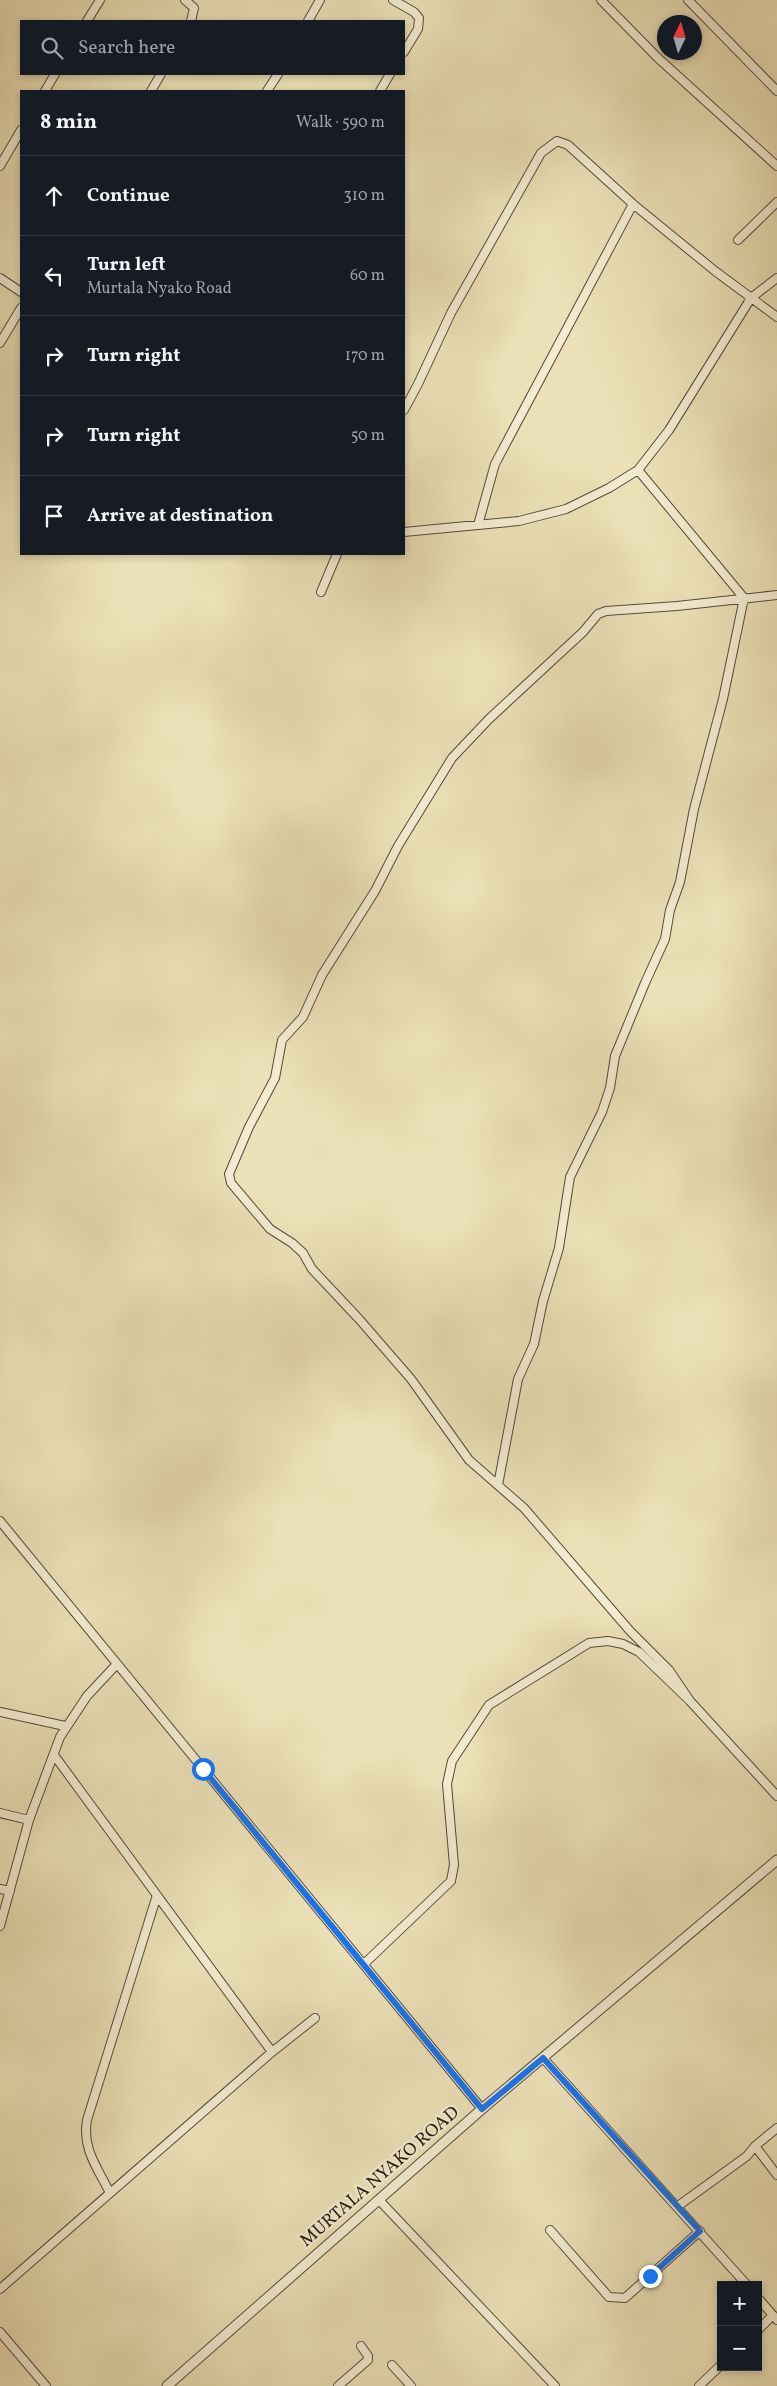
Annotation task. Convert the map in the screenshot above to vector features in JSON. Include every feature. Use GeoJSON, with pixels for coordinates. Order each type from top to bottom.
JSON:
{"type":"FeatureCollection","features":[{"type":"Feature","properties":{"kind":"street"},"geometry":{"type":"LineString","coordinates":[[88,20],[100,0]]}},
{"type":"Feature","properties":{"kind":"street"},"geometry":{"type":"LineString","coordinates":[[185,0],[194,8],[191,20]]}},
{"type":"Feature","properties":{"kind":"street"},"geometry":{"type":"LineString","coordinates":[[309,20],[320,0]]}},
{"type":"Feature","properties":{"kind":"street"},"geometry":{"type":"LineString","coordinates":[[393,0],[414,12],[419,18],[418,29],[405,50]]}},
{"type":"Feature","properties":{"kind":"street"},"geometry":{"type":"LineString","coordinates":[[601,0],[658,58],[777,166]]}},
{"type":"Feature","properties":{"kind":"street"},"geometry":{"type":"LineString","coordinates":[[688,0],[777,92]]}},
{"type":"Feature","properties":{"kind":"street"},"geometry":{"type":"LineString","coordinates":[[46,90],[54,75]]}},
{"type":"Feature","properties":{"kind":"street"},"geometry":{"type":"LineString","coordinates":[[152,90],[160,75]]}},
{"type":"Feature","properties":{"kind":"street"},"geometry":{"type":"LineString","coordinates":[[268,90],[277,75]]}},
{"type":"Feature","properties":{"kind":"street"},"geometry":{"type":"LineString","coordinates":[[381,90],[389,75]]}},
{"type":"Feature","properties":{"kind":"street"},"geometry":{"type":"LineString","coordinates":[[1,161],[20,132]]}},
{"type":"Feature","properties":{"kind":"street"},"geometry":{"type":"LineString","coordinates":[[405,408],[450,313],[542,153],[557,141],[568,145],[633,204],[777,317]]}},
{"type":"Feature","properties":{"kind":"street"},"geometry":{"type":"LineString","coordinates":[[738,240],[777,202]]}},
{"type":"Feature","properties":{"kind":"street"},"geometry":{"type":"LineString","coordinates":[[478,525],[495,464],[633,204]]}},
{"type":"Feature","properties":{"kind":"street"},"geometry":{"type":"LineString","coordinates":[[0,278],[20,291]]}},
{"type":"Feature","properties":{"kind":"street"},"geometry":{"type":"LineString","coordinates":[[405,532],[519,521],[566,509],[609,488],[638,470],[670,430],[751,298],[777,278]]}},
{"type":"Feature","properties":{"kind":"street"},"geometry":{"type":"LineString","coordinates":[[0,343],[20,310]]}},
{"type":"Feature","properties":{"kind":"street"},"geometry":{"type":"LineString","coordinates":[[638,470],[744,598]]}},
{"type":"Feature","properties":{"kind":"street"},"geometry":{"type":"LineString","coordinates":[[321,592],[337,555]]}},
{"type":"Feature","properties":{"kind":"street"},"geometry":{"type":"LineString","coordinates":[[690,1701],[669,1670],[630,1631],[524,1508],[485,1476],[469,1460],[411,1379],[312,1269],[297,1246],[270,1229],[231,1182],[229,1174],[249,1127],[275,1078],[282,1040],[303,1017],[322,974],[375,891],[398,846],[458,751],[489,719],[558,657],[598,614],[606,611],[677,606],[777,595]]}},
{"type":"Feature","properties":{"kind":"street"},"geometry":{"type":"LineString","coordinates":[[498,1485],[518,1378],[534,1344],[543,1301],[559,1248],[570,1177],[602,1112],[610,1088],[616,1056],[665,939],[670,910],[680,882],[694,809],[723,699],[744,598]]}},
{"type":"Feature","properties":{"kind":"street"},"geometry":{"type":"LineString","coordinates":[[0,1521],[482,2109]]}},
{"type":"Feature","properties":{"kind":"street"},"geometry":{"type":"LineString","coordinates":[[364,1964],[451,1881],[454,1865],[447,1784],[450,1770],[467,1736],[489,1705],[589,1643],[608,1641],[623,1644],[639,1652],[690,1701],[777,1796]]}},
{"type":"Feature","properties":{"kind":"street"},"geometry":{"type":"LineString","coordinates":[[0,1926],[29,1820],[65,1726],[87,1696],[117,1664]]}},
{"type":"Feature","properties":{"kind":"street"},"geometry":{"type":"LineString","coordinates":[[0,1712],[65,1726]]}},
{"type":"Feature","properties":{"kind":"street"},"geometry":{"type":"LineString","coordinates":[[54,1755],[272,2052]]}},
{"type":"Feature","properties":{"kind":"street"},"geometry":{"type":"LineString","coordinates":[[0,1813],[29,1820]]}},
{"type":"Feature","properties":{"kind":"street","name":"MURTALA NYAKO ROAD"},"geometry":{"type":"LineString","coordinates":[[167,2386],[482,2109],[777,1860]]}},
{"type":"Feature","properties":{"kind":"street"},"geometry":{"type":"LineString","coordinates":[[0,1889],[10,1891]]}},
{"type":"Feature","properties":{"kind":"street"},"geometry":{"type":"LineString","coordinates":[[110,2193],[86,2144],[84,2135],[156,1895]]}},
{"type":"Feature","properties":{"kind":"street"},"geometry":{"type":"LineString","coordinates":[[0,2289],[272,2052],[315,2018]]}},
{"type":"Feature","properties":{"kind":"street"},"geometry":{"type":"LineString","coordinates":[[543,2058],[744,2281]]}},
{"type":"Feature","properties":{"kind":"street"},"geometry":{"type":"LineString","coordinates":[[678,2206],[747,2156],[754,2146],[777,2128]]}},
{"type":"Feature","properties":{"kind":"street"},"geometry":{"type":"LineString","coordinates":[[754,2146],[777,2175]]}},
{"type":"Feature","properties":{"kind":"street"},"geometry":{"type":"LineString","coordinates":[[379,2200],[555,2386]]}},
{"type":"Feature","properties":{"kind":"street"},"geometry":{"type":"LineString","coordinates":[[550,2230],[609,2296],[620,2299],[625,2298],[700,2231]]}},
{"type":"Feature","properties":{"kind":"street"},"geometry":{"type":"LineString","coordinates":[[762,2303],[775,2318],[762,2327]]}},
{"type":"Feature","properties":{"kind":"street"},"geometry":{"type":"LineString","coordinates":[[0,2332],[46,2386]]}},
{"type":"Feature","properties":{"kind":"street"},"geometry":{"type":"LineString","coordinates":[[338,2386],[368,2360],[368,2356],[361,2346]]}},
{"type":"Feature","properties":{"kind":"street"},"geometry":{"type":"LineString","coordinates":[[392,2365],[412,2386]]}},
{"type":"Feature","properties":{"kind":"street"},"geometry":{"type":"LineString","coordinates":[[699,2386],[717,2369]]}},
{"type":"Feature","properties":{"kind":"route"},"geometry":{"type":"LineString","coordinates":[[203,1769],[482,2109],[543,2058],[700,2231],[650,2276]]}}]}
